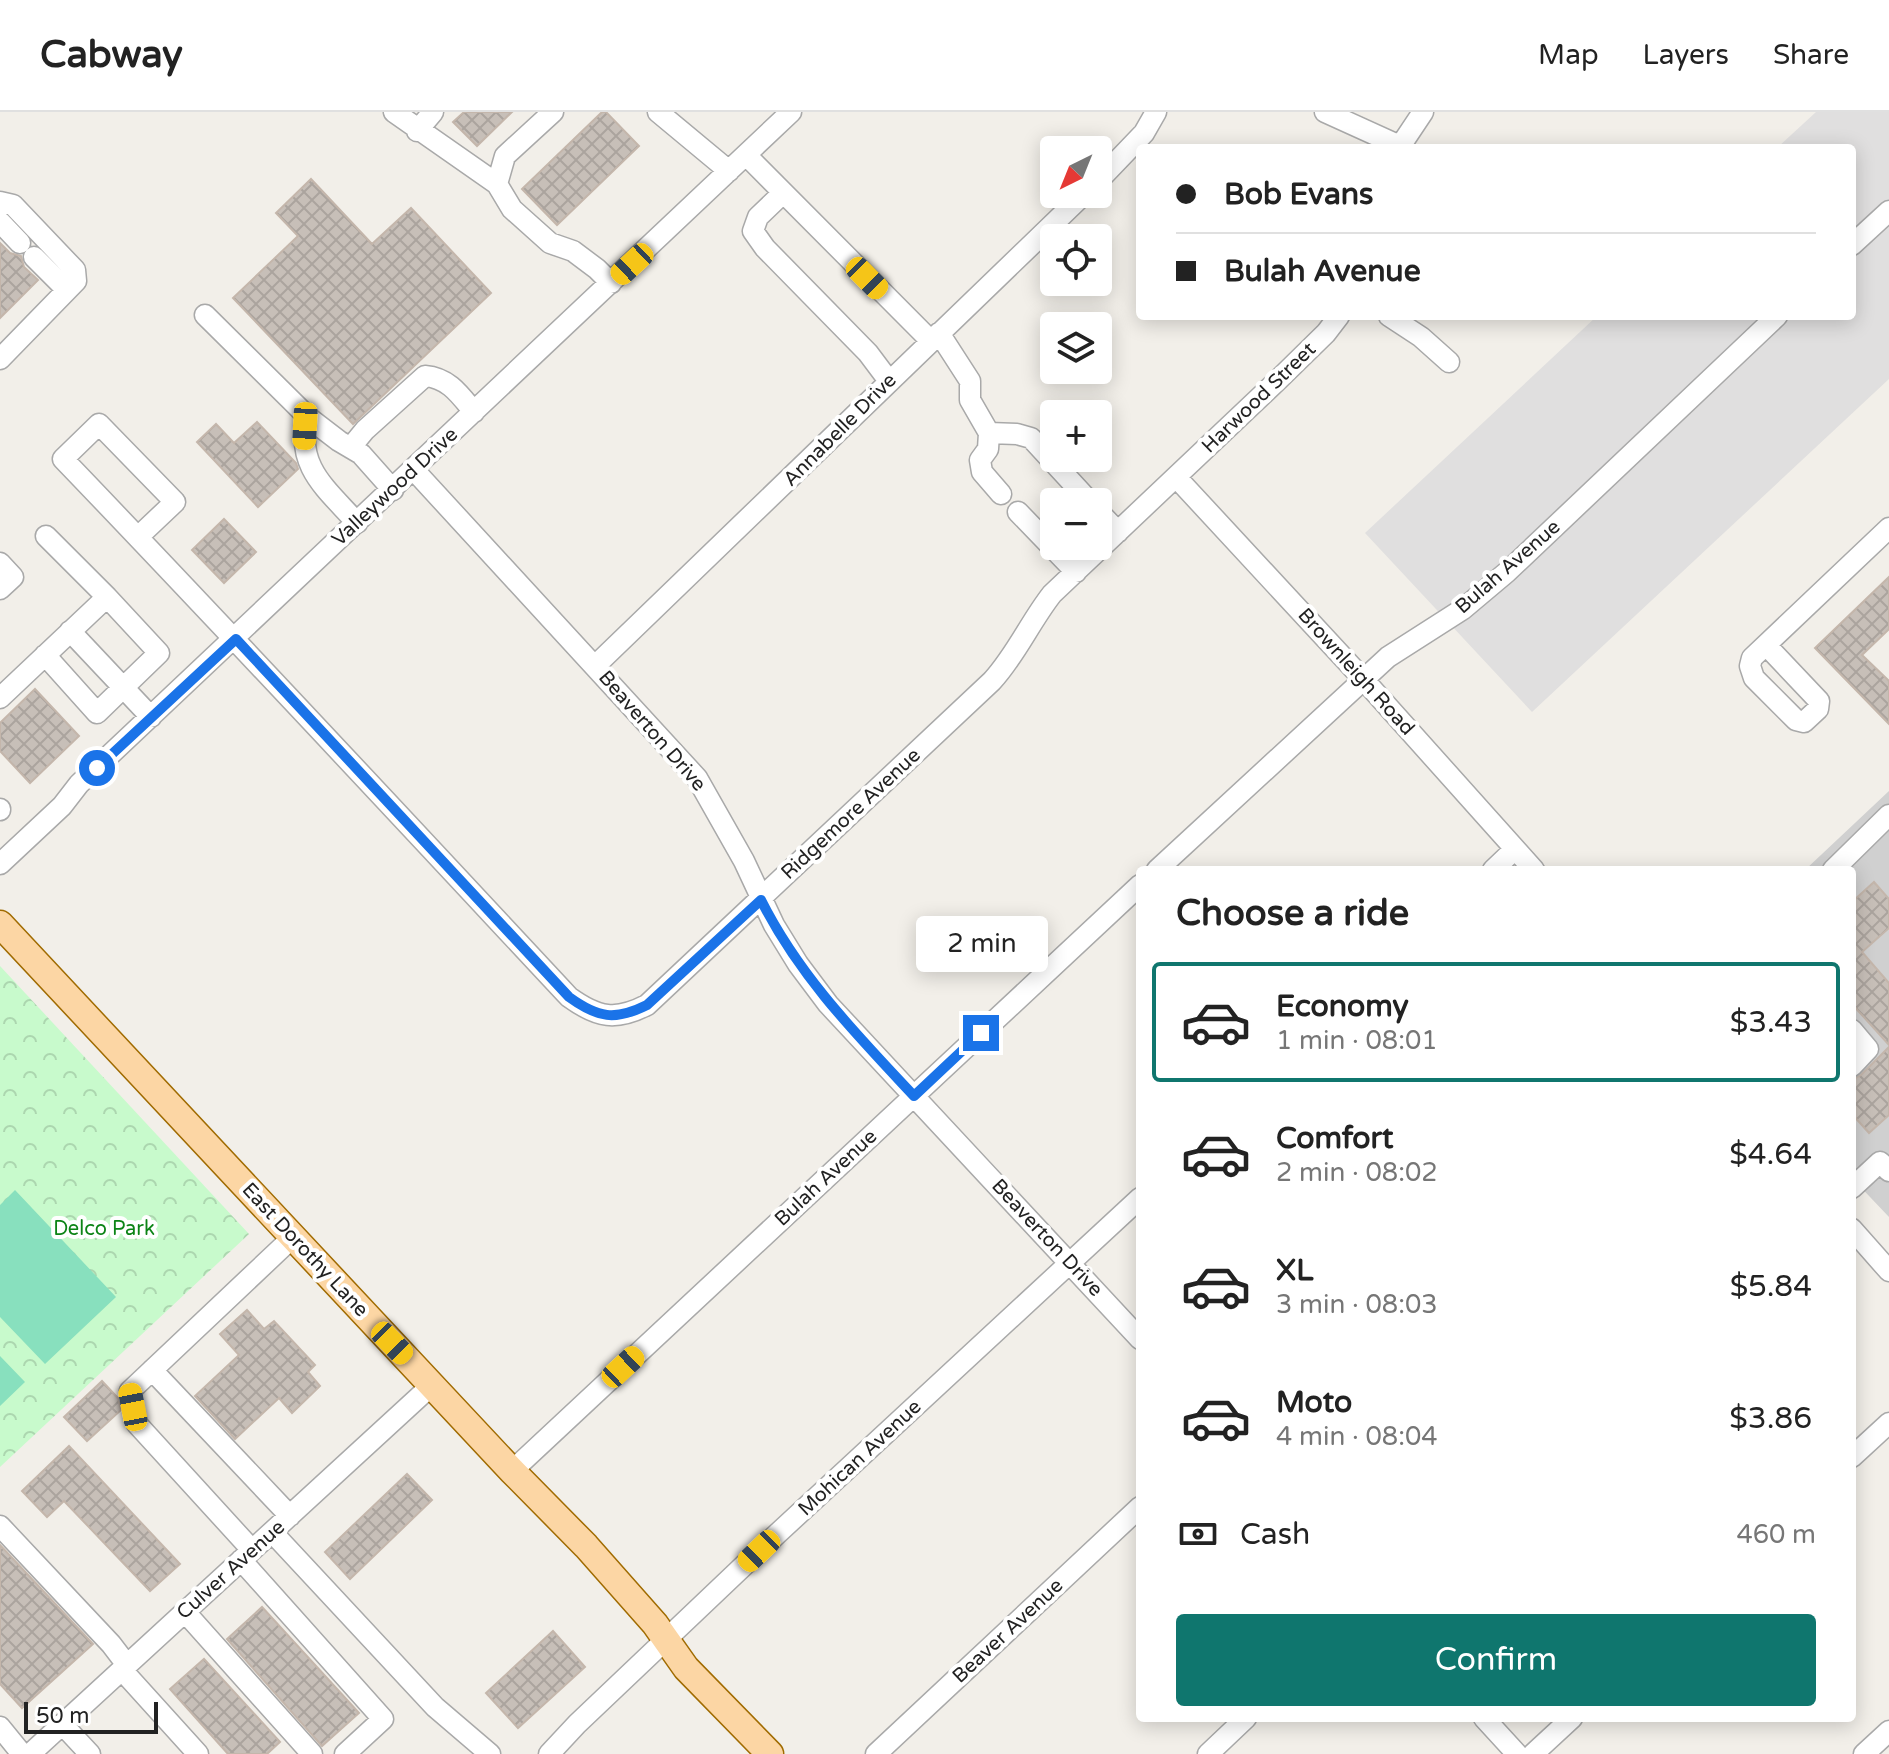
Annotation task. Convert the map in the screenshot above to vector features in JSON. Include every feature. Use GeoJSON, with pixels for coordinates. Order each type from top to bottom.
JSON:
{"type":"FeatureCollection","features":[{"type":"Feature","properties":{"kind":"main road","name":"East Dorothy Lane"},"geometry":{"type":"LineString","coordinates":[[0,924],[512,1471],[586,1546],[655,1624],[686,1668],[770,1754]]}},
{"type":"Feature","properties":{"kind":"street"},"geometry":{"type":"LineString","coordinates":[[394,112],[497,184],[512,209],[550,243],[573,251],[611,283]]}},
{"type":"Feature","properties":{"kind":"street"},"geometry":{"type":"LineString","coordinates":[[417,131],[433,112]]}},
{"type":"Feature","properties":{"kind":"street"},"geometry":{"type":"LineString","coordinates":[[497,184],[505,156],[553,112]]}},
{"type":"Feature","properties":{"kind":"street"},"geometry":{"type":"LineString","coordinates":[[658,112],[729,171]]}},
{"type":"Feature","properties":{"kind":"street","name":"Valleywood Drive"},"geometry":{"type":"LineString","coordinates":[[0,864],[151,717],[791,112]]}},
{"type":"Feature","properties":{"kind":"street"},"geometry":{"type":"LineString","coordinates":[[1112,166],[1144,133],[1156,112]]}},
{"type":"Feature","properties":{"kind":"street"},"geometry":{"type":"LineString","coordinates":[[1325,112],[1394,144]]}},
{"type":"Feature","properties":{"kind":"street"},"geometry":{"type":"LineString","coordinates":[[1402,144],[1423,112]]}},
{"type":"Feature","properties":{"kind":"street"},"geometry":{"type":"LineString","coordinates":[[746,155],[935,337],[970,381],[970,400],[989,433],[988,449],[980,460],[982,472],[1001,494]]}},
{"type":"Feature","properties":{"kind":"street"},"geometry":{"type":"LineString","coordinates":[[783,193],[758,217],[753,231],[765,248],[868,353],[889,381]]}},
{"type":"Feature","properties":{"kind":"street"},"geometry":{"type":"LineString","coordinates":[[0,202],[13,205],[75,270],[72,285],[0,359]]}},
{"type":"Feature","properties":{"kind":"street","name":"Annabelle Drive"},"geometry":{"type":"LineString","coordinates":[[595,666],[1069,208]]}},
{"type":"Feature","properties":{"kind":"street"},"geometry":{"type":"LineString","coordinates":[[1856,241],[1889,211]]}},
{"type":"Feature","properties":{"kind":"street"},"geometry":{"type":"LineString","coordinates":[[0,222],[27,250],[72,285]]}},
{"type":"Feature","properties":{"kind":"street"},"geometry":{"type":"LineString","coordinates":[[205,315],[308,416],[361,454],[393,490]]}},
{"type":"Feature","properties":{"kind":"street","name":"Harwood Street"},"geometry":{"type":"LineString","coordinates":[[1176,477],[1336,320]]}},
{"type":"Feature","properties":{"kind":"street"},"geometry":{"type":"LineString","coordinates":[[1395,320],[1421,337],[1449,362]]}},
{"type":"Feature","properties":{"kind":"street","name":"Bulah Avenue"},"geometry":{"type":"LineString","coordinates":[[1161,866],[1388,657],[1463,609],[1507,572],[1773,320]]}},
{"type":"Feature","properties":{"kind":"street"},"geometry":{"type":"LineString","coordinates":[[351,447],[425,376],[438,377],[451,385],[474,412]]}},
{"type":"Feature","properties":{"kind":"street"},"geometry":{"type":"LineString","coordinates":[[308,416],[304,449],[309,466],[357,523]]}},
{"type":"Feature","properties":{"kind":"street","name":"Ridgemore Avenue"},"geometry":{"type":"LineString","coordinates":[[138,537],[175,502],[99,424],[63,459],[236,639],[569,997],[583,1007],[613,1016],[647,1005],[992,681],[1011,659],[1037,613],[1052,594],[1176,477]]}},
{"type":"Feature","properties":{"kind":"street"},"geometry":{"type":"LineString","coordinates":[[989,433],[1031,438],[1077,488]]}},
{"type":"Feature","properties":{"kind":"street","name":"Beaverton Drive"},"geometry":{"type":"LineString","coordinates":[[414,470],[697,778],[722,818],[761,900],[798,964],[828,1004],[1136,1335]]}},
{"type":"Feature","properties":{"kind":"street","name":"Brownleigh Road"},"geometry":{"type":"LineString","coordinates":[[1176,477],[1530,866]]}},
{"type":"Feature","properties":{"kind":"street"},"geometry":{"type":"LineString","coordinates":[[1018,512],[1076,572]]}},
{"type":"Feature","properties":{"kind":"street"},"geometry":{"type":"LineString","coordinates":[[1112,526],[1118,532]]}},
{"type":"Feature","properties":{"kind":"street"},"geometry":{"type":"LineString","coordinates":[[1766,645],[1889,528]]}},
{"type":"Feature","properties":{"kind":"street"},"geometry":{"type":"LineString","coordinates":[[45,655],[97,713],[159,653],[46,536]]}},
{"type":"Feature","properties":{"kind":"street"},"geometry":{"type":"LineString","coordinates":[[0,563],[13,577],[0,589]]}},
{"type":"Feature","properties":{"kind":"street"},"geometry":{"type":"LineString","coordinates":[[0,698],[107,597]]}},
{"type":"Feature","properties":{"kind":"street"},"geometry":{"type":"LineString","coordinates":[[70,631],[151,717]]}},
{"type":"Feature","properties":{"kind":"street"},"geometry":{"type":"LineString","coordinates":[[1837,866],[1889,815]]}},
{"type":"Feature","properties":{"kind":"street"},"geometry":{"type":"LineString","coordinates":[[1497,866],[1515,849]]}},
{"type":"Feature","properties":{"kind":"street","name":"Bulah Avenue"},"geometry":{"type":"LineString","coordinates":[[512,1471],[1136,889]]}},
{"type":"Feature","properties":{"kind":"street"},"geometry":{"type":"LineString","coordinates":[[1856,1035],[1868,1049],[1856,1062]]}},
{"type":"Feature","properties":{"kind":"street"},"geometry":{"type":"LineString","coordinates":[[1856,1184],[1880,1162],[1889,1171]]}},
{"type":"Feature","properties":{"kind":"street","name":"Mohican Avenue"},"geometry":{"type":"LineString","coordinates":[[549,1754],[666,1640],[1136,1202]]}},
{"type":"Feature","properties":{"kind":"street"},"geometry":{"type":"LineString","coordinates":[[1856,1234],[1889,1271]]}},
{"type":"Feature","properties":{"kind":"street"},"geometry":{"type":"LineString","coordinates":[[293,1237],[130,1391],[137,1424],[383,1719],[345,1754]]}},
{"type":"Feature","properties":{"kind":"street"},"geometry":{"type":"LineString","coordinates":[[152,1370],[290,1516]]}},
{"type":"Feature","properties":{"kind":"street","name":"Culver Avenue"},"geometry":{"type":"LineString","coordinates":[[30,1754],[432,1385]]}},
{"type":"Feature","properties":{"kind":"street"},"geometry":{"type":"LineString","coordinates":[[1856,1453],[1889,1423]]}},
{"type":"Feature","properties":{"kind":"street","name":"Beaver Avenue"},"geometry":{"type":"LineString","coordinates":[[876,1754],[1136,1511]]}},
{"type":"Feature","properties":{"kind":"street"},"geometry":{"type":"LineString","coordinates":[[0,1526],[101,1633],[124,1668],[198,1754]]}},
{"type":"Feature","properties":{"kind":"street"},"geometry":{"type":"LineString","coordinates":[[272,1532],[435,1707],[490,1754]]}},
{"type":"Feature","properties":{"kind":"street"},"geometry":{"type":"LineString","coordinates":[[185,1612],[312,1754]]}},
{"type":"Feature","properties":{"kind":"street"},"geometry":{"type":"LineString","coordinates":[[1208,1754],[1242,1722]]}},
{"type":"Feature","properties":{"kind":"street"},"geometry":{"type":"LineString","coordinates":[[1488,1722],[1517,1754]]}},
{"type":"Feature","properties":{"kind":"street"},"geometry":{"type":"LineString","coordinates":[[1533,1754],[1568,1722]]}},
{"type":"Feature","properties":{"kind":"street"},"geometry":{"type":"LineString","coordinates":[[62,1724],[90,1754]]}},
{"type":"Feature","properties":{"kind":"street"},"geometry":{"type":"LineString","coordinates":[[0,1727],[22,1754]]}},
{"type":"Feature","properties":{"kind":"street"},"geometry":{"type":"LineString","coordinates":[[1864,1754],[1889,1731]]}},
{"type":"Feature","properties":{"kind":"shaded area"},"geometry":{"type":"Polygon","coordinates":[[[1816,112],[1889,112],[1889,379],[1532,712],[1365,533],[1593,320],[1856,320],[1856,144],[1781,144],[1816,112]]]}},
{"type":"Feature","properties":{"kind":"shaded area"},"geometry":{"type":"Polygon","coordinates":[[[1889,791],[1889,1217],[1856,1182],[1856,866],[1809,866],[1889,791]]]}},
{"type":"Feature","properties":{"kind":"green space","name":"Delco Park"},"geometry":{"type":"Polygon","coordinates":[[[0,966],[249,1234],[0,1467],[0,966]]]}},
{"type":"Feature","properties":{"kind":"green space"},"geometry":{"type":"Polygon","coordinates":[[[15,1190],[116,1297],[45,1364],[0,1317],[0,1205],[15,1190]]]}},
{"type":"Feature","properties":{"kind":"green space"},"geometry":{"type":"Polygon","coordinates":[[[0,1356],[25,1382],[0,1406],[0,1356]]]}},
{"type":"Feature","properties":{"kind":"building"},"geometry":{"type":"Polygon","coordinates":[[[464,112],[512,112],[477,146],[453,122],[464,112]]]}},
{"type":"Feature","properties":{"kind":"building"},"geometry":{"type":"Polygon","coordinates":[[[602,112],[606,112],[639,146],[557,225],[522,189],[602,112]]]}},
{"type":"Feature","properties":{"kind":"building"},"geometry":{"type":"Polygon","coordinates":[[[311,179],[372,244],[411,208],[491,293],[353,424],[233,298],[298,236],[276,213],[311,179]]]}},
{"type":"Feature","properties":{"kind":"building"},"geometry":{"type":"Polygon","coordinates":[[[0,243],[10,253],[21,256],[24,267],[38,280],[0,318],[0,243]]]}},
{"type":"Feature","properties":{"kind":"building"},"geometry":{"type":"Polygon","coordinates":[[[257,422],[296,463],[298,469],[258,507],[197,442],[216,424],[234,443],[257,422]]]}},
{"type":"Feature","properties":{"kind":"building"},"geometry":{"type":"Polygon","coordinates":[[[224,519],[256,552],[224,583],[192,550],[224,519]]]}},
{"type":"Feature","properties":{"kind":"building"},"geometry":{"type":"Polygon","coordinates":[[[1889,577],[1889,629],[1862,655],[1889,681],[1889,724],[1815,648],[1889,577]]]}},
{"type":"Feature","properties":{"kind":"building"},"geometry":{"type":"Polygon","coordinates":[[[35,689],[79,736],[30,783],[0,751],[0,723],[35,689]]]}},
{"type":"Feature","properties":{"kind":"building"},"geometry":{"type":"Polygon","coordinates":[[[1874,882],[1889,899],[1889,928],[1862,952],[1889,983],[1889,1045],[1856,1008],[1856,898],[1874,882]]]}},
{"type":"Feature","properties":{"kind":"building"},"geometry":{"type":"Polygon","coordinates":[[[1889,1047],[1889,1115],[1869,1133],[1856,1118],[1856,1078],[1889,1047]]]}},
{"type":"Feature","properties":{"kind":"building"},"geometry":{"type":"Polygon","coordinates":[[[247,1310],[264,1329],[274,1321],[315,1365],[308,1372],[320,1386],[292,1413],[279,1398],[235,1439],[195,1396],[239,1355],[220,1334],[247,1310]]]}},
{"type":"Feature","properties":{"kind":"building"},"geometry":{"type":"Polygon","coordinates":[[[102,1381],[118,1398],[121,1410],[87,1441],[64,1417],[102,1381]]]}},
{"type":"Feature","properties":{"kind":"building"},"geometry":{"type":"Polygon","coordinates":[[[69,1446],[180,1564],[150,1591],[64,1501],[47,1517],[22,1491],[69,1446]]]}},
{"type":"Feature","properties":{"kind":"building"},"geometry":{"type":"Polygon","coordinates":[[[407,1474],[432,1500],[350,1579],[325,1552],[407,1474]]]}},
{"type":"Feature","properties":{"kind":"building"},"geometry":{"type":"Polygon","coordinates":[[[0,1545],[93,1644],[22,1708],[0,1684],[0,1545]]]}},
{"type":"Feature","properties":{"kind":"building"},"geometry":{"type":"Polygon","coordinates":[[[262,1607],[359,1713],[322,1746],[227,1639],[262,1607]]]}},
{"type":"Feature","properties":{"kind":"building"},"geometry":{"type":"Polygon","coordinates":[[[553,1631],[585,1667],[518,1728],[486,1693],[553,1631]]]}},
{"type":"Feature","properties":{"kind":"building"},"geometry":{"type":"Polygon","coordinates":[[[204,1659],[280,1742],[267,1754],[228,1754],[170,1689],[204,1659]]]}},
{"type":"Feature","properties":{"kind":"route"},"geometry":{"type":"LineString","coordinates":[[97,768],[236,639],[569,997],[583,1007],[613,1016],[647,1005],[761,900],[798,964],[828,1004],[914,1096],[981,1033]]}}]}
